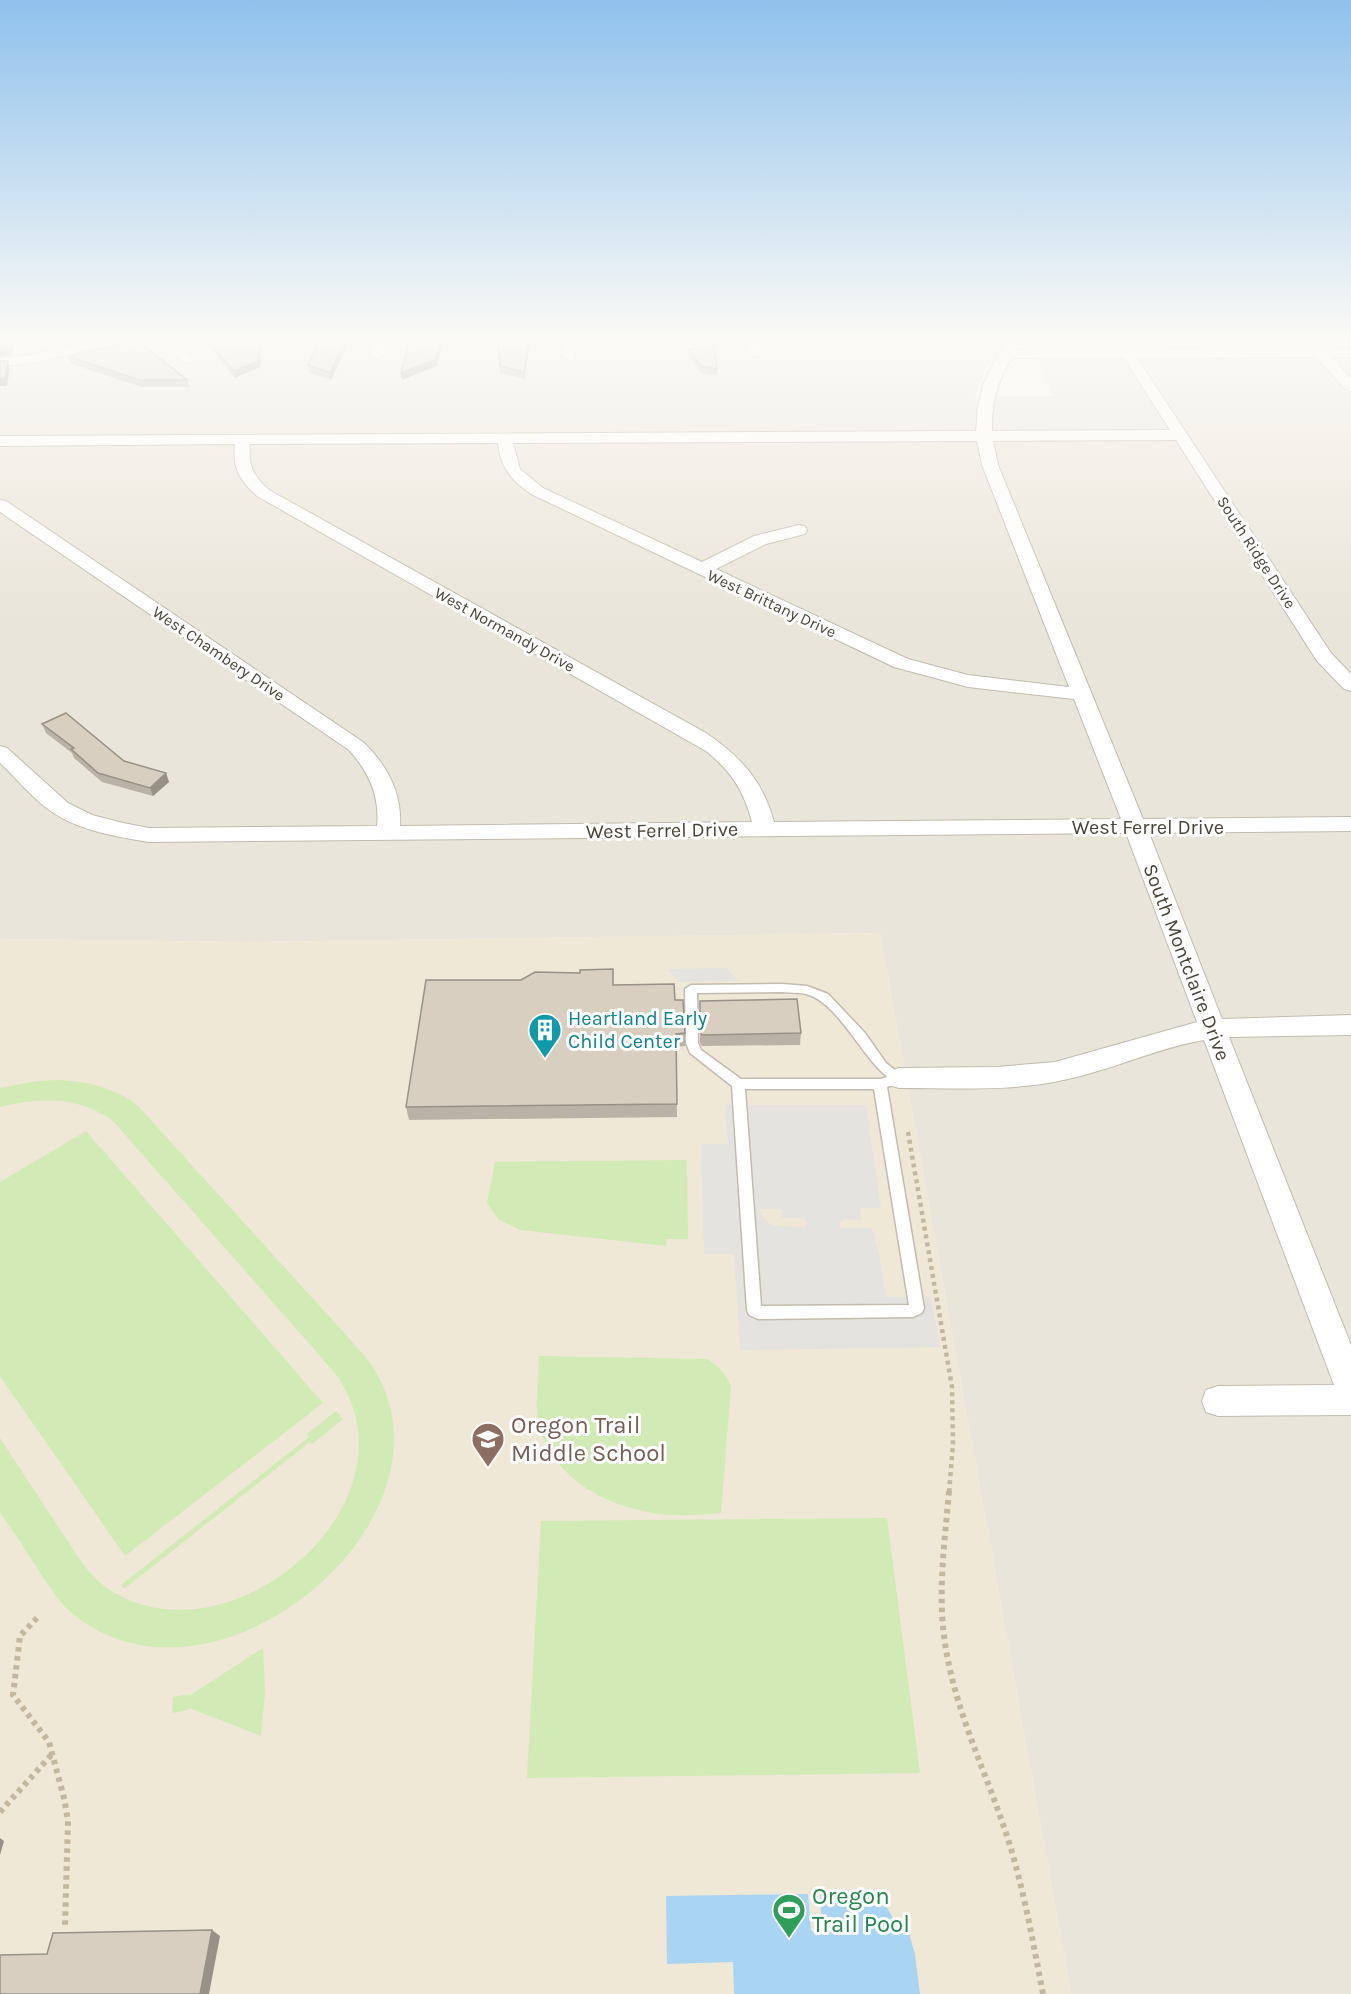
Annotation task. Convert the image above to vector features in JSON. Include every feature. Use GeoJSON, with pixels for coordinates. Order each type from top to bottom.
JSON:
{"type":"FeatureCollection","features":[{"type":"Feature","properties":{"kind":"street","name":"South Montclaire Drive"},"geometry":{"type":"LineString","coordinates":[[984,430],[990,465],[1135,827],[1351,1386]]}},
{"type":"Feature","properties":{"kind":"street","name":"South Ridge Drive"},"geometry":{"type":"LineString","coordinates":[[1178,430],[1324,657],[1351,685]]}},
{"type":"Feature","properties":{"kind":"street"},"geometry":{"type":"LineString","coordinates":[[0,441],[1181,435]]}},
{"type":"Feature","properties":{"kind":"street","name":"West Brittany Drive"},"geometry":{"type":"LineString","coordinates":[[505,438],[509,465],[526,484],[863,646],[919,669],[976,684],[1082,693]]}},
{"type":"Feature","properties":{"kind":"street","name":"West Normandy Drive"},"geometry":{"type":"LineString","coordinates":[[243,440],[240,462],[243,473],[263,494],[699,736],[721,752],[750,783],[759,803],[765,829]]}},
{"type":"Feature","properties":{"kind":"street","name":"West Chambery Drive"},"geometry":{"type":"LineString","coordinates":[[0,505],[356,746],[374,764],[387,792],[390,805],[388,833]]}},
{"type":"Feature","properties":{"kind":"street"},"geometry":{"type":"LineString","coordinates":[[702,569],[760,540],[799,530]]}},
{"type":"Feature","properties":{"kind":"street","name":"West Ferrel Drive"},"geometry":{"type":"LineString","coordinates":[[0,752],[52,802],[85,820],[118,830],[183,836],[1351,824]]}},
{"type":"Feature","properties":{"kind":"street"},"geometry":{"type":"LineString","coordinates":[[890,1081],[1054,1072],[1088,1065],[1175,1036],[1266,1026],[1351,1025]]}},
{"type":"Feature","properties":{"kind":"street"},"geometry":{"type":"LineString","coordinates":[[1218,1401],[1351,1400]]}},
{"type":"Feature","properties":{"kind":"lane"},"geometry":{"type":"LineString","coordinates":[[738,1084],[754,1310],[759,1313],[913,1311],[917,1308],[890,1081],[882,1066],[861,1036],[824,997],[807,990],[691,989],[692,1043],[696,1053],[738,1084],[890,1081]]}},
{"type":"Feature","properties":{"kind":"path"},"geometry":{"type":"LineString","coordinates":[[907,1124],[952,1387],[953,1444],[941,1589],[944,1636],[953,1681],[968,1735],[1007,1836],[1024,1892],[1043,1994]]}},
{"type":"Feature","properties":{"kind":"path"},"geometry":{"type":"LineString","coordinates":[[37,1618],[20,1636],[13,1695],[36,1723],[53,1753],[68,1821],[65,1926]]}},
{"type":"Feature","properties":{"kind":"path"},"geometry":{"type":"LineString","coordinates":[[0,1812],[53,1753]]}},
{"type":"Feature","properties":{"kind":"shaded area"},"geometry":{"type":"Polygon","coordinates":[[[0,430],[1351,430],[1351,1994],[1071,1994],[880,933],[246,942],[0,939],[0,430]]]}},
{"type":"Feature","properties":{"kind":"shaded area","name":"Oregon Trail Middle School"},"geometry":{"type":"Polygon","coordinates":[[[880,933],[1071,1994],[0,1994],[0,939],[246,942],[880,933]]]}},
{"type":"Feature","properties":{"kind":"shaded area"},"geometry":{"type":"Polygon","coordinates":[[[727,968],[738,981],[679,982],[668,969],[727,968]]]}},
{"type":"Feature","properties":{"kind":"shaded area"},"geometry":{"type":"Polygon","coordinates":[[[725,1105],[866,1105],[881,1208],[860,1208],[861,1220],[843,1219],[839,1225],[842,1228],[872,1228],[880,1258],[885,1295],[931,1297],[940,1347],[740,1350],[734,1254],[704,1254],[701,1144],[728,1144],[725,1105]],[[759,1209],[764,1219],[773,1226],[805,1227],[808,1224],[803,1218],[782,1218],[781,1209],[759,1209]]]}},
{"type":"Feature","properties":{"kind":"green space"},"geometry":{"type":"Polygon","coordinates":[[[61,1080],[102,1087],[121,1095],[139,1107],[365,1356],[392,1415],[389,1477],[362,1535],[317,1586],[260,1624],[196,1645],[132,1643],[73,1614],[64,1605],[42,1576],[0,1511],[0,1438],[95,1578],[113,1592],[162,1609],[212,1606],[261,1588],[304,1557],[337,1516],[356,1470],[357,1421],[335,1373],[113,1121],[87,1107],[59,1101],[29,1101],[0,1107],[0,1088],[37,1081],[61,1080]]]}},
{"type":"Feature","properties":{"kind":"green space"},"geometry":{"type":"Polygon","coordinates":[[[86,1131],[323,1403],[125,1556],[0,1376],[0,1182],[86,1131]]]}},
{"type":"Feature","properties":{"kind":"green space"},"geometry":{"type":"Polygon","coordinates":[[[687,1160],[688,1239],[667,1239],[666,1246],[520,1230],[498,1219],[487,1203],[495,1162],[687,1160]]]}},
{"type":"Feature","properties":{"kind":"green space"},"geometry":{"type":"Polygon","coordinates":[[[539,1356],[707,1359],[719,1368],[731,1387],[721,1513],[671,1515],[648,1512],[604,1498],[566,1472],[552,1455],[542,1434],[537,1411],[539,1356]]]}},
{"type":"Feature","properties":{"kind":"green space"},"geometry":{"type":"Polygon","coordinates":[[[336,1411],[343,1419],[312,1444],[310,1442],[124,1589],[121,1585],[309,1437],[307,1434],[336,1411]]]}},
{"type":"Feature","properties":{"kind":"green space"},"geometry":{"type":"Polygon","coordinates":[[[887,1518],[920,1773],[527,1778],[541,1521],[887,1518]]]}},
{"type":"Feature","properties":{"kind":"green space"},"geometry":{"type":"Polygon","coordinates":[[[263,1648],[265,1692],[261,1736],[189,1708],[172,1713],[173,1697],[189,1694],[189,1696],[263,1648]]]}},
{"type":"Feature","properties":{"kind":"water","name":"Oregon Trail Pool"},"geometry":{"type":"Polygon","coordinates":[[[878,1892],[893,1918],[887,1923],[889,1933],[909,1933],[915,1955],[920,1994],[734,1994],[733,1962],[667,1964],[666,1896],[808,1894],[811,1930],[816,1935],[821,1933],[822,1928],[820,1894],[878,1892]]]}},
{"type":"Feature","properties":{"kind":"building"},"geometry":{"type":"Polygon","coordinates":[[[66,713],[124,761],[166,773],[150,788],[98,773],[71,749],[74,748],[42,724],[66,713]]]}},
{"type":"Feature","properties":{"kind":"building","name":"Heartland Early Child Center"},"geometry":{"type":"Polygon","coordinates":[[[613,969],[613,985],[674,984],[675,1000],[683,1000],[685,1033],[676,1034],[677,1104],[406,1107],[426,980],[521,980],[535,972],[580,973],[580,970],[613,969]]]}},
{"type":"Feature","properties":{"kind":"building"},"geometry":{"type":"Polygon","coordinates":[[[797,999],[801,1033],[702,1035],[700,1031],[700,1001],[797,999]]]}},
{"type":"Feature","properties":{"kind":"building"},"geometry":{"type":"Polygon","coordinates":[[[212,1930],[200,1994],[0,1994],[0,1955],[47,1954],[53,1933],[212,1930]]]}},
{"type":"Feature","properties":{"kind":"place","name":"Heartland Early Child Center"},"geometry":{"type":"Point","coordinates":[545,1059]}},
{"type":"Feature","properties":{"kind":"place","name":"Oregon Trail Middle School"},"geometry":{"type":"Point","coordinates":[488,1468]}},
{"type":"Feature","properties":{"kind":"place","name":"Oregon Trail Pool"},"geometry":{"type":"Point","coordinates":[789,1939]}}]}
